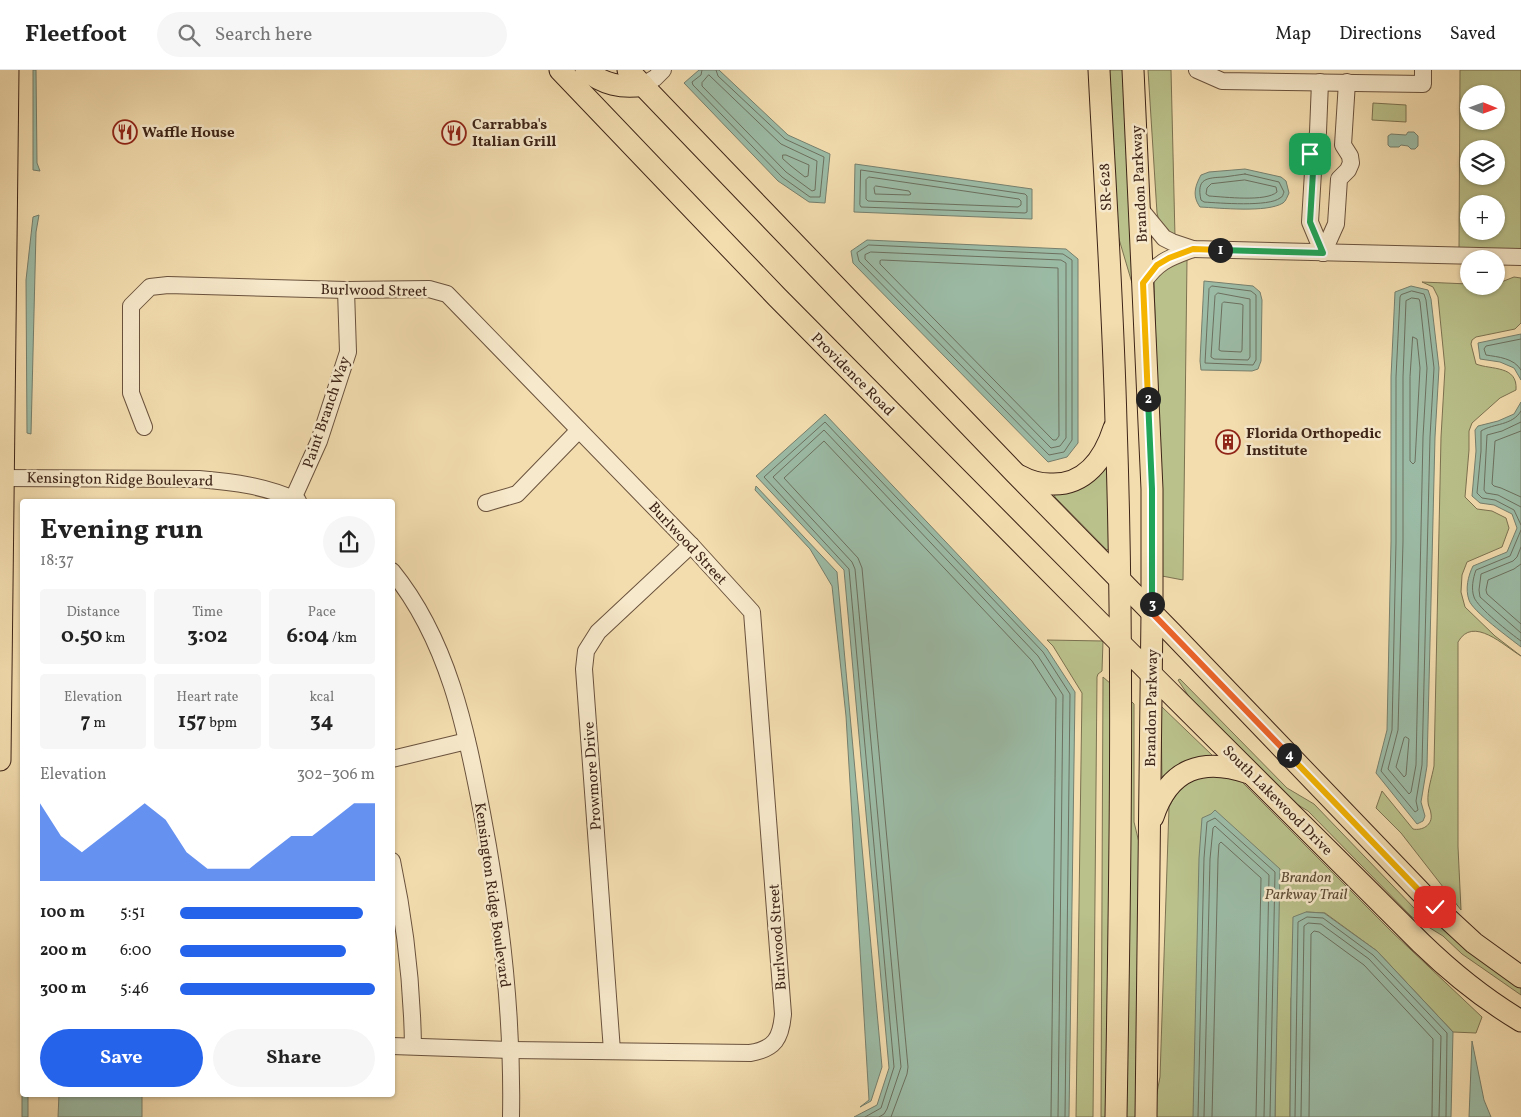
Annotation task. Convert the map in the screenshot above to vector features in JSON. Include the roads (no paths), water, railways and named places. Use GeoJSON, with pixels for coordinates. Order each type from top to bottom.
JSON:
{"type":"FeatureCollection","features":[{"type":"Feature","properties":{"kind":"main road"},"geometry":{"type":"LineString","coordinates":[[0,760],[4,107],[8,70]]}},
{"type":"Feature","properties":{"kind":"main road","name":"Providence Road"},"geometry":{"type":"LineString","coordinates":[[560,70],[777,297],[1151,673]]}},
{"type":"Feature","properties":{"kind":"main road"},"geometry":{"type":"LineString","coordinates":[[586,70],[601,80],[614,85],[634,87],[636,75]]}},
{"type":"Feature","properties":{"kind":"main road","name":"SR-628"},"geometry":{"type":"LineString","coordinates":[[1099,70],[1110,303]]}},
{"type":"Feature","properties":{"kind":"main road","name":"Brandon Parkway"},"geometry":{"type":"LineString","coordinates":[[1133,70],[1152,489],[1146,1117]]}},
{"type":"Feature","properties":{"kind":"main road"},"geometry":{"type":"LineString","coordinates":[[636,75],[1015,473],[1120,578],[1435,907],[1474,943],[1521,977]]}},
{"type":"Feature","properties":{"kind":"main road","name":"Brandon Parkway"},"geometry":{"type":"LineString","coordinates":[[1110,303],[1116,421],[1120,578],[1119,938],[1116,1117]]}},
{"type":"Feature","properties":{"kind":"main road"},"geometry":{"type":"LineString","coordinates":[[1015,473],[1025,479],[1044,484],[1057,485],[1079,479],[1090,471],[1101,458],[1109,443],[1116,421]]}},
{"type":"Feature","properties":{"kind":"main road","name":"South Lakewood Drive"},"geometry":{"type":"LineString","coordinates":[[1151,673],[1249,773],[1443,964],[1478,993],[1521,1021]]}},
{"type":"Feature","properties":{"kind":"main road"},"geometry":{"type":"LineString","coordinates":[[1150,826],[1162,796],[1169,786],[1188,770],[1211,765],[1224,766],[1249,773]]}},
{"type":"Feature","properties":{"kind":"street"},"geometry":{"type":"LineString","coordinates":[[636,75],[655,78],[663,70]]}},
{"type":"Feature","properties":{"kind":"street"},"geometry":{"type":"LineString","coordinates":[[1197,70],[1222,81],[1423,84],[1423,70]]}},
{"type":"Feature","properties":{"kind":"street"},"geometry":{"type":"LineString","coordinates":[[1316,146],[1320,82]]}},
{"type":"Feature","properties":{"kind":"street"},"geometry":{"type":"LineString","coordinates":[[1343,145],[1347,82]]}},
{"type":"Feature","properties":{"kind":"street"},"geometry":{"type":"LineString","coordinates":[[1330,140],[1337,141],[1348,150],[1350,164],[1348,170],[1339,179],[1324,180],[1318,178],[1313,172],[1309,161],[1310,154],[1316,146],[1330,140]]}},
{"type":"Feature","properties":{"kind":"street"},"geometry":{"type":"LineString","coordinates":[[1313,172],[1310,222],[1323,253]]}},
{"type":"Feature","properties":{"kind":"street"},"geometry":{"type":"LineString","coordinates":[[1323,253],[1336,224],[1339,179]]}},
{"type":"Feature","properties":{"kind":"street"},"geometry":{"type":"LineString","coordinates":[[1140,210],[1164,238],[1193,249],[1521,257]]}},
{"type":"Feature","properties":{"kind":"street"},"geometry":{"type":"LineString","coordinates":[[1143,283],[1157,265],[1169,258],[1193,249]]}},
{"type":"Feature","properties":{"kind":"street","name":"Burlwood Street"},"geometry":{"type":"LineString","coordinates":[[144,427],[131,393],[132,306],[150,287],[168,285],[346,290],[430,289],[447,294],[691,545],[752,612],[783,1014],[780,1034],[775,1042],[760,1051],[750,1053],[511,1050],[395,1046]]}},
{"type":"Feature","properties":{"kind":"street","name":"Paint Branch Way"},"geometry":{"type":"LineString","coordinates":[[295,499],[319,441],[348,352],[346,290]]}},
{"type":"Feature","properties":{"kind":"street"},"geometry":{"type":"LineString","coordinates":[[486,503],[517,494],[579,430]]}},
{"type":"Feature","properties":{"kind":"street","name":"Kensington Ridge Boulevard"},"geometry":{"type":"LineString","coordinates":[[2,478],[208,480],[255,486],[289,499]]}},
{"type":"Feature","properties":{"kind":"street","name":"Prowmore Drive"},"geometry":{"type":"LineString","coordinates":[[612,1051],[584,670],[586,652],[598,632],[691,545]]}},
{"type":"Feature","properties":{"kind":"street","name":"Kensington Ridge Boulevard"},"geometry":{"type":"LineString","coordinates":[[395,575],[423,616],[440,651],[467,741],[478,789],[495,889],[511,1050],[511,1117]]}},
{"type":"Feature","properties":{"kind":"street"},"geometry":{"type":"LineString","coordinates":[[395,758],[467,741]]}},
{"type":"Feature","properties":{"kind":"street"},"geometry":{"type":"LineString","coordinates":[[395,879],[405,938],[413,1046]]}},
{"type":"Feature","properties":{"kind":"water"},"geometry":{"type":"Polygon","coordinates":[[[33,70],[36,70],[37,163],[40,171],[33,170],[33,70]]]}},
{"type":"Feature","properties":{"kind":"water"},"geometry":{"type":"Polygon","coordinates":[[[699,70],[719,70],[788,135],[830,154],[825,203],[809,202],[778,181],[684,83],[699,70]]]}},
{"type":"Feature","properties":{"kind":"water"},"geometry":{"type":"Polygon","coordinates":[[[1408,132],[1414,132],[1418,136],[1418,146],[1415,149],[1411,149],[1408,146],[1390,147],[1388,145],[1388,136],[1391,134],[1406,135],[1408,132]]]}},
{"type":"Feature","properties":{"kind":"water"},"geometry":{"type":"Polygon","coordinates":[[[855,164],[1032,189],[1032,219],[854,212],[855,164]]]}},
{"type":"Feature","properties":{"kind":"water"},"geometry":{"type":"Polygon","coordinates":[[[1245,169],[1281,177],[1286,181],[1289,193],[1285,201],[1276,206],[1255,209],[1200,207],[1195,191],[1201,175],[1209,172],[1245,169]]]}},
{"type":"Feature","properties":{"kind":"water"},"geometry":{"type":"Polygon","coordinates":[[[39,215],[36,232],[31,434],[27,433],[26,280],[33,217],[39,215]]]}},
{"type":"Feature","properties":{"kind":"water"},"geometry":{"type":"Polygon","coordinates":[[[867,240],[1066,249],[1078,259],[1078,443],[1067,457],[1048,462],[853,263],[851,251],[867,240]]]}},
{"type":"Feature","properties":{"kind":"water"},"geometry":{"type":"Polygon","coordinates":[[[1204,281],[1253,286],[1260,292],[1262,300],[1261,361],[1258,369],[1252,371],[1201,370],[1204,281]]]}},
{"type":"Feature","properties":{"kind":"water"},"geometry":{"type":"Polygon","coordinates":[[[1411,286],[1428,290],[1431,299],[1439,368],[1435,437],[1427,766],[1421,802],[1425,816],[1423,821],[1417,824],[1376,773],[1387,730],[1391,542],[1391,377],[1395,292],[1411,286]]]}},
{"type":"Feature","properties":{"kind":"water"},"geometry":{"type":"Polygon","coordinates":[[[1521,334],[1521,380],[1514,368],[1500,362],[1480,359],[1478,343],[1521,334]]]}},
{"type":"Feature","properties":{"kind":"water"},"geometry":{"type":"Polygon","coordinates":[[[1521,402],[1521,647],[1477,611],[1469,600],[1467,587],[1468,578],[1473,566],[1507,552],[1517,528],[1512,514],[1494,505],[1480,503],[1472,496],[1476,451],[1475,430],[1478,426],[1498,421],[1514,414],[1521,402]]]}},
{"type":"Feature","properties":{"kind":"water"},"geometry":{"type":"Polygon","coordinates":[[[825,414],[1047,649],[1075,692],[1069,1117],[854,1117],[877,1105],[889,1068],[844,570],[756,476],[825,414]]]}},
{"type":"Feature","properties":{"kind":"water"},"geometry":{"type":"Polygon","coordinates":[[[756,486],[837,572],[882,1067],[871,1101],[860,1107],[869,1100],[846,716],[832,586],[810,549],[755,490],[756,486]]]}},
{"type":"Feature","properties":{"kind":"water"},"geometry":{"type":"Polygon","coordinates":[[[1215,810],[1280,869],[1275,1117],[1193,1117],[1199,858],[1202,818],[1215,810]]]}},
{"type":"Feature","properties":{"kind":"water"},"geometry":{"type":"Polygon","coordinates":[[[1306,912],[1324,913],[1377,951],[1453,1032],[1451,1117],[1290,1117],[1293,917],[1306,912]]]}},
{"type":"Feature","properties":{"kind":"water"},"geometry":{"type":"Polygon","coordinates":[[[1472,1041],[1484,1100],[1491,1117],[1469,1117],[1472,1041]]]}},
{"type":"Feature","properties":{"kind":"water"},"geometry":{"type":"Polygon","coordinates":[[[22,1097],[28,1097],[28,1117],[22,1117],[22,1097]]]}},
{"type":"Feature","properties":{"kind":"water"},"geometry":{"type":"Polygon","coordinates":[[[59,1097],[142,1097],[142,1117],[58,1117],[59,1097]]]}},
{"type":"Feature","properties":{"kind":"place","name":"Waffle House"},"geometry":{"type":"Point","coordinates":[125,132]}},
{"type":"Feature","properties":{"kind":"place","name":"Carrabba's Italian Grill"},"geometry":{"type":"Point","coordinates":[454,133]}},
{"type":"Feature","properties":{"kind":"place","name":"Florida Orthopedic Institute"},"geometry":{"type":"Point","coordinates":[1228,442]}},
{"type":"Feature","properties":{"kind":"park label","name":"Brandon Parkway Trail"},"geometry":{"type":"Point","coordinates":[1306,886]}}]}
